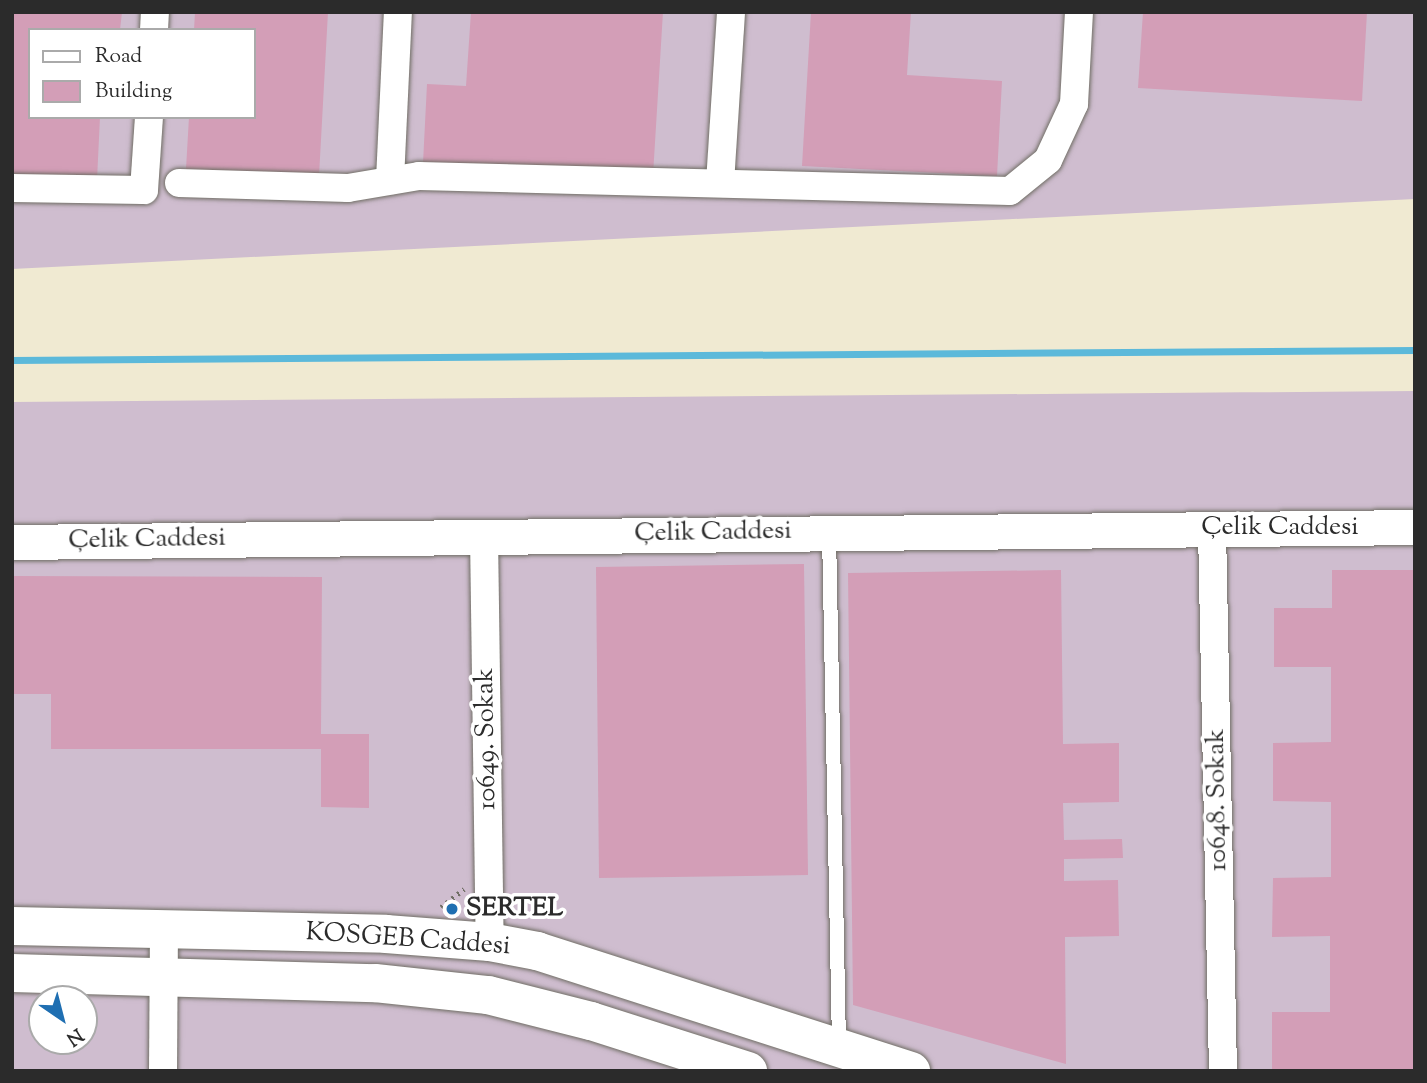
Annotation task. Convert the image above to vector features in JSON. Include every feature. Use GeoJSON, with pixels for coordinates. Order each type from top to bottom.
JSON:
{"type":"FeatureCollection","features":[{"type":"Feature","properties":{"kind":"main road","name":"KOSGEB Caddesi"},"geometry":{"type":"LineString","coordinates":[[12,926],[386,934],[491,942],[537,951],[911,1071]]}},
{"type":"Feature","properties":{"kind":"main road","name":"KOSGEB Caddesi"},"geometry":{"type":"LineString","coordinates":[[12,973],[164,975],[375,983],[488,995],[579,1017],[748,1071]]}},
{"type":"Feature","properties":{"kind":"street"},"geometry":{"type":"LineString","coordinates":[[390,180],[398,12]]}},
{"type":"Feature","properties":{"kind":"street"},"geometry":{"type":"LineString","coordinates":[[720,183],[731,12]]}},
{"type":"Feature","properties":{"kind":"street"},"geometry":{"type":"LineString","coordinates":[[179,183],[348,188],[419,176],[1010,191],[1048,160],[1074,104],[1079,12]]}},
{"type":"Feature","properties":{"kind":"street"},"geometry":{"type":"LineString","coordinates":[[12,188],[144,190],[149,119]]}},
{"type":"Feature","properties":{"kind":"street","name":"Çelik Caddesi"},"geometry":{"type":"LineString","coordinates":[[12,542],[1415,527]]}},
{"type":"Feature","properties":{"kind":"street","name":"10648. Sokak"},"geometry":{"type":"LineString","coordinates":[[1212,529],[1223,1071]]}},
{"type":"Feature","properties":{"kind":"street","name":"10649. Sokak"},"geometry":{"type":"LineString","coordinates":[[484,535],[491,942]]}},
{"type":"Feature","properties":{"kind":"street"},"geometry":{"type":"LineString","coordinates":[[163,1071],[164,928]]}},
{"type":"Feature","properties":{"kind":"lane"},"geometry":{"type":"LineString","coordinates":[[829,532],[839,1048]]}},
{"type":"Feature","properties":{"kind":"shaded area"},"geometry":{"type":"Polygon","coordinates":[[[12,12],[1415,12],[1415,199],[12,269],[12,12]]]}},
{"type":"Feature","properties":{"kind":"shaded area"},"geometry":{"type":"Polygon","coordinates":[[[1415,391],[1415,1071],[12,1071],[12,402],[1415,391]]]}},
{"type":"Feature","properties":{"kind":"building"},"geometry":{"type":"Polygon","coordinates":[[[12,12],[122,12],[120,28],[28,28],[28,119],[100,119],[97,180],[12,175],[12,12]]]}},
{"type":"Feature","properties":{"kind":"building"},"geometry":{"type":"Polygon","coordinates":[[[195,12],[328,12],[319,176],[186,169],[189,119],[256,119],[256,28],[194,28],[195,12]]]}},
{"type":"Feature","properties":{"kind":"building"},"geometry":{"type":"Polygon","coordinates":[[[471,12],[663,12],[653,175],[423,163],[427,84],[466,86],[471,12]]]}},
{"type":"Feature","properties":{"kind":"building"},"geometry":{"type":"Polygon","coordinates":[[[811,12],[911,12],[907,75],[1002,81],[997,176],[802,166],[811,12]]]}},
{"type":"Feature","properties":{"kind":"building"},"geometry":{"type":"Polygon","coordinates":[[[1143,12],[1367,12],[1362,101],[1138,88],[1143,12]]]}},
{"type":"Feature","properties":{"kind":"building"},"geometry":{"type":"Polygon","coordinates":[[[804,564],[808,875],[599,878],[596,567],[804,564]]]}},
{"type":"Feature","properties":{"kind":"building"},"geometry":{"type":"Polygon","coordinates":[[[1061,570],[1063,744],[1119,743],[1119,802],[1063,803],[1064,840],[1122,839],[1123,858],[1064,859],[1064,881],[1118,880],[1119,936],[1065,937],[1066,1064],[853,1005],[848,573],[1061,570]]]}},
{"type":"Feature","properties":{"kind":"building"},"geometry":{"type":"Polygon","coordinates":[[[1332,570],[1415,570],[1415,1071],[1272,1071],[1272,1012],[1330,1012],[1330,936],[1272,937],[1273,878],[1331,877],[1331,802],[1273,801],[1273,743],[1331,742],[1331,667],[1274,667],[1274,608],[1332,608],[1332,570]]]}},
{"type":"Feature","properties":{"kind":"building"},"geometry":{"type":"Polygon","coordinates":[[[12,576],[322,577],[321,734],[369,734],[369,808],[321,807],[321,749],[51,749],[51,694],[12,694],[12,576]]]}},
{"type":"Feature","properties":{"kind":"waterway"},"geometry":{"type":"LineString","coordinates":[[12,360],[1415,350]]}},
{"type":"Feature","properties":{"kind":"place","name":"SERTEL"},"geometry":{"type":"Point","coordinates":[452,909]}}]}
